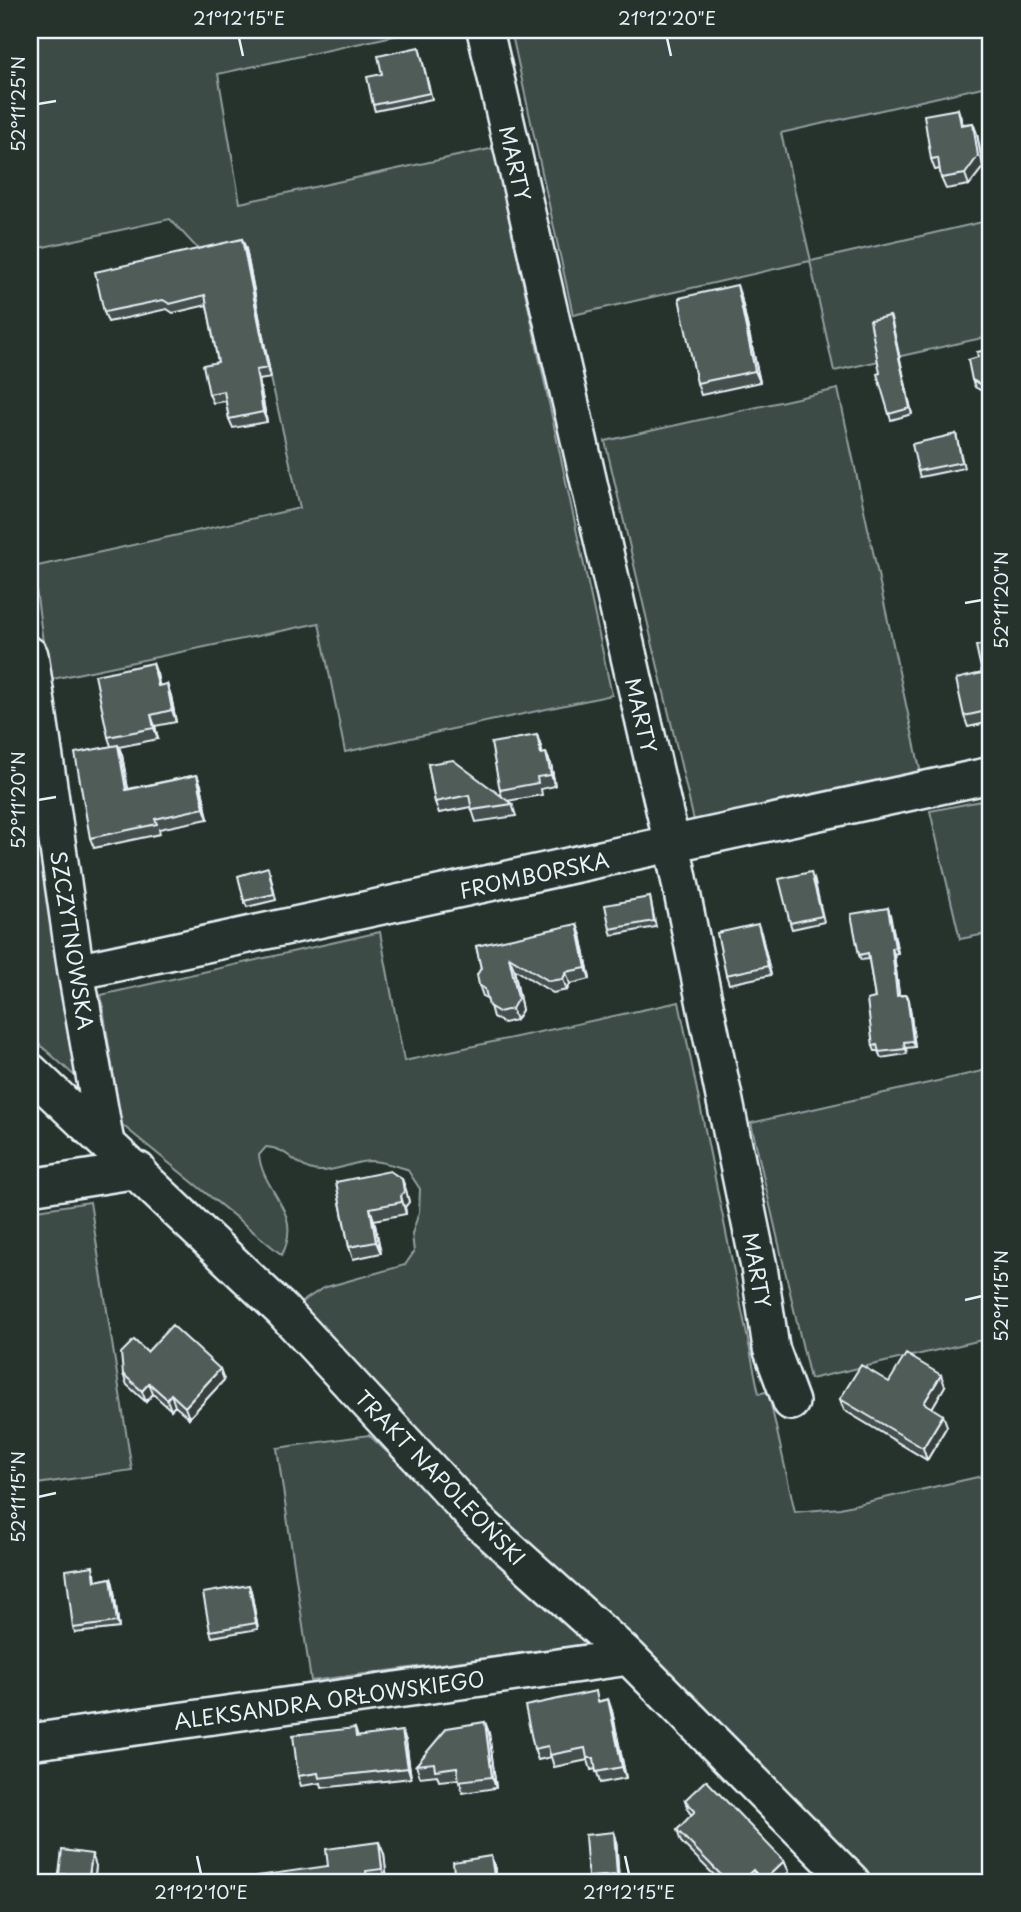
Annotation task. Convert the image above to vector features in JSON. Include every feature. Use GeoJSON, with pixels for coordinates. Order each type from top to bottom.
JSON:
{"type":"FeatureCollection","features":[{"type":"Feature","properties":{"kind":"street","name":"MARTY"},"geometry":{"type":"LineString","coordinates":[[485,30],[672,844],[759,1267],[771,1348],[791,1402]]}},
{"type":"Feature","properties":{"kind":"street","name":"SZCZYTNOWSKA"},"geometry":{"type":"LineString","coordinates":[[30,655],[76,972],[106,1143]]}},
{"type":"Feature","properties":{"kind":"street","name":"FROMBORSKA"},"geometry":{"type":"LineString","coordinates":[[76,972],[991,775]]}},
{"type":"Feature","properties":{"kind":"street","name":"TRAKT NAPOLEOŃSKI"},"geometry":{"type":"LineString","coordinates":[[30,1071],[138,1170],[282,1310],[477,1520],[629,1657],[852,1882]]}},
{"type":"Feature","properties":{"kind":"street"},"geometry":{"type":"LineString","coordinates":[[30,1186],[138,1170]]}},
{"type":"Feature","properties":{"kind":"street","name":"ALEKSANDRA ORŁOWSKIEGO"},"geometry":{"type":"LineString","coordinates":[[30,1742],[629,1657]]}},
{"type":"Feature","properties":{"kind":"shaded area"},"geometry":{"type":"Polygon","coordinates":[[[30,30],[421,30],[218,74],[240,203],[494,148],[612,695],[345,752],[319,623],[48,680],[33,567],[300,508],[271,378],[216,255],[196,247],[170,219],[30,250],[30,30]]]}},
{"type":"Feature","properties":{"kind":"shaded area"},"geometry":{"type":"Polygon","coordinates":[[[511,30],[991,30],[991,85],[781,133],[811,261],[991,220],[991,336],[834,371],[810,261],[573,315],[511,30]]]}},
{"type":"Feature","properties":{"kind":"shaded area"},"geometry":{"type":"Polygon","coordinates":[[[838,389],[921,774],[695,825],[605,441],[838,389]]]}},
{"type":"Feature","properties":{"kind":"shaded area"},"geometry":{"type":"Polygon","coordinates":[[[30,761],[77,1078],[30,1036],[30,761]]]}},
{"type":"Feature","properties":{"kind":"shaded area"},"geometry":{"type":"Polygon","coordinates":[[[991,799],[991,933],[960,939],[930,811],[991,799]]]}},
{"type":"Feature","properties":{"kind":"shaded area"},"geometry":{"type":"Polygon","coordinates":[[[380,932],[404,1061],[679,1002],[759,1394],[768,1391],[795,1512],[840,1508],[991,1474],[991,1882],[870,1882],[629,1639],[311,1681],[277,1448],[369,1435],[463,1524],[290,1310],[323,1288],[405,1265],[414,1252],[412,1234],[419,1212],[420,1189],[407,1169],[393,1165],[369,1161],[316,1171],[279,1150],[266,1147],[259,1155],[262,1169],[280,1203],[288,1226],[282,1255],[121,1124],[101,995],[380,932]]]}},
{"type":"Feature","properties":{"kind":"shaded area"},"geometry":{"type":"Polygon","coordinates":[[[991,1069],[991,1338],[810,1379],[751,1123],[991,1069]]]}},
{"type":"Feature","properties":{"kind":"shaded area"},"geometry":{"type":"Polygon","coordinates":[[[90,1202],[132,1470],[30,1485],[30,1211],[90,1202]]]}},
{"type":"Feature","properties":{"kind":"building"},"geometry":{"type":"Polygon","coordinates":[[[419,47],[430,93],[373,105],[367,77],[382,74],[378,56],[419,47]]]}},
{"type":"Feature","properties":{"kind":"building"},"geometry":{"type":"Polygon","coordinates":[[[958,109],[961,125],[973,123],[978,156],[965,174],[941,178],[938,158],[931,159],[924,115],[958,109]]]}},
{"type":"Feature","properties":{"kind":"building"},"geometry":{"type":"Polygon","coordinates":[[[242,239],[268,368],[256,370],[263,412],[229,419],[224,391],[209,394],[203,365],[218,362],[205,295],[170,304],[163,300],[104,312],[95,272],[242,239]]]}},
{"type":"Feature","properties":{"kind":"building"},"geometry":{"type":"Polygon","coordinates":[[[737,285],[755,371],[697,383],[679,298],[737,285]]]}},
{"type":"Feature","properties":{"kind":"building"},"geometry":{"type":"Polygon","coordinates":[[[890,316],[910,408],[889,414],[877,374],[880,373],[870,320],[890,316]]]}},
{"type":"Feature","properties":{"kind":"building"},"geometry":{"type":"Polygon","coordinates":[[[991,349],[991,390],[972,380],[968,360],[978,357],[977,352],[991,349]]]}},
{"type":"Feature","properties":{"kind":"building"},"geometry":{"type":"Polygon","coordinates":[[[956,434],[962,462],[918,471],[912,444],[956,434]]]}},
{"type":"Feature","properties":{"kind":"building"},"geometry":{"type":"Polygon","coordinates":[[[991,642],[991,710],[964,716],[956,679],[982,673],[976,646],[991,642]]]}},
{"type":"Feature","properties":{"kind":"building"},"geometry":{"type":"Polygon","coordinates":[[[153,663],[158,686],[167,684],[172,710],[151,715],[154,728],[108,737],[95,675],[153,663]]]}},
{"type":"Feature","properties":{"kind":"building"},"geometry":{"type":"Polygon","coordinates":[[[537,735],[541,754],[546,753],[551,775],[537,777],[538,783],[500,790],[491,743],[537,735]]]}},
{"type":"Feature","properties":{"kind":"building"},"geometry":{"type":"Polygon","coordinates":[[[118,745],[126,790],[197,775],[204,808],[155,819],[157,824],[90,838],[75,753],[118,745]]]}},
{"type":"Feature","properties":{"kind":"building"},"geometry":{"type":"Polygon","coordinates":[[[453,760],[512,804],[472,810],[469,795],[435,802],[428,764],[453,760]]]}},
{"type":"Feature","properties":{"kind":"building"},"geometry":{"type":"Polygon","coordinates":[[[268,867],[274,894],[244,901],[238,876],[268,867]]]}},
{"type":"Feature","properties":{"kind":"building"},"geometry":{"type":"Polygon","coordinates":[[[811,872],[822,916],[790,923],[779,879],[811,872]]]}},
{"type":"Feature","properties":{"kind":"building"},"geometry":{"type":"Polygon","coordinates":[[[650,897],[654,921],[610,929],[605,905],[650,897]]]}},
{"type":"Feature","properties":{"kind":"building"},"geometry":{"type":"Polygon","coordinates":[[[888,908],[895,947],[892,948],[897,996],[907,995],[913,1041],[904,1042],[905,1049],[879,1052],[877,1045],[873,1046],[867,1000],[875,998],[868,953],[859,955],[851,914],[888,908]]]}},
{"type":"Feature","properties":{"kind":"building"},"geometry":{"type":"Polygon","coordinates":[[[577,924],[586,968],[566,972],[563,979],[549,981],[509,957],[518,998],[512,1009],[499,1012],[489,1006],[485,989],[479,985],[477,975],[481,968],[476,946],[577,924]]]}},
{"type":"Feature","properties":{"kind":"building"},"geometry":{"type":"Polygon","coordinates":[[[758,924],[768,966],[726,975],[717,933],[758,924]]]}},
{"type":"Feature","properties":{"kind":"building"},"geometry":{"type":"Polygon","coordinates":[[[390,1171],[402,1179],[402,1202],[370,1208],[376,1242],[349,1247],[336,1182],[390,1171]]]}},
{"type":"Feature","properties":{"kind":"building"},"geometry":{"type":"Polygon","coordinates":[[[172,1325],[220,1369],[185,1407],[171,1394],[167,1399],[149,1383],[142,1391],[123,1374],[121,1353],[134,1340],[147,1352],[172,1325]]]}},
{"type":"Feature","properties":{"kind":"building"},"geometry":{"type":"Polygon","coordinates":[[[906,1354],[941,1375],[924,1403],[943,1415],[923,1448],[840,1399],[861,1365],[889,1382],[906,1354]]]}},
{"type":"Feature","properties":{"kind":"building"},"geometry":{"type":"Polygon","coordinates":[[[93,1566],[95,1581],[111,1578],[117,1622],[73,1628],[66,1570],[93,1566]]]}},
{"type":"Feature","properties":{"kind":"building"},"geometry":{"type":"Polygon","coordinates":[[[249,1585],[256,1623],[210,1631],[203,1593],[249,1585]]]}},
{"type":"Feature","properties":{"kind":"building"},"geometry":{"type":"Polygon","coordinates":[[[596,1691],[598,1702],[608,1699],[622,1767],[596,1772],[594,1758],[587,1758],[585,1748],[550,1755],[548,1746],[534,1749],[525,1706],[596,1691]]]}},
{"type":"Feature","properties":{"kind":"building"},"geometry":{"type":"Polygon","coordinates":[[[485,1722],[492,1777],[459,1781],[457,1767],[435,1770],[434,1763],[416,1765],[447,1728],[485,1722]]]}},
{"type":"Feature","properties":{"kind":"building"},"geometry":{"type":"Polygon","coordinates":[[[355,1728],[356,1737],[402,1731],[408,1768],[319,1778],[318,1773],[298,1776],[293,1735],[355,1728]]]}},
{"type":"Feature","properties":{"kind":"building"},"geometry":{"type":"Polygon","coordinates":[[[706,1780],[784,1861],[763,1881],[753,1870],[740,1882],[728,1882],[677,1830],[695,1811],[685,1800],[706,1780]]]}},
{"type":"Feature","properties":{"kind":"building"},"geometry":{"type":"Polygon","coordinates":[[[614,1832],[617,1875],[588,1877],[585,1835],[614,1832]]]}},
{"type":"Feature","properties":{"kind":"building"},"geometry":{"type":"Polygon","coordinates":[[[379,1842],[382,1869],[366,1871],[367,1882],[257,1882],[257,1876],[328,1866],[326,1849],[379,1842]]]}},
{"type":"Feature","properties":{"kind":"building"},"geometry":{"type":"Polygon","coordinates":[[[62,1850],[92,1854],[89,1876],[59,1874],[62,1850]]]}},
{"type":"Feature","properties":{"kind":"building"},"geometry":{"type":"Polygon","coordinates":[[[491,1856],[495,1882],[446,1882],[454,1873],[453,1862],[491,1856]]]}}]}
